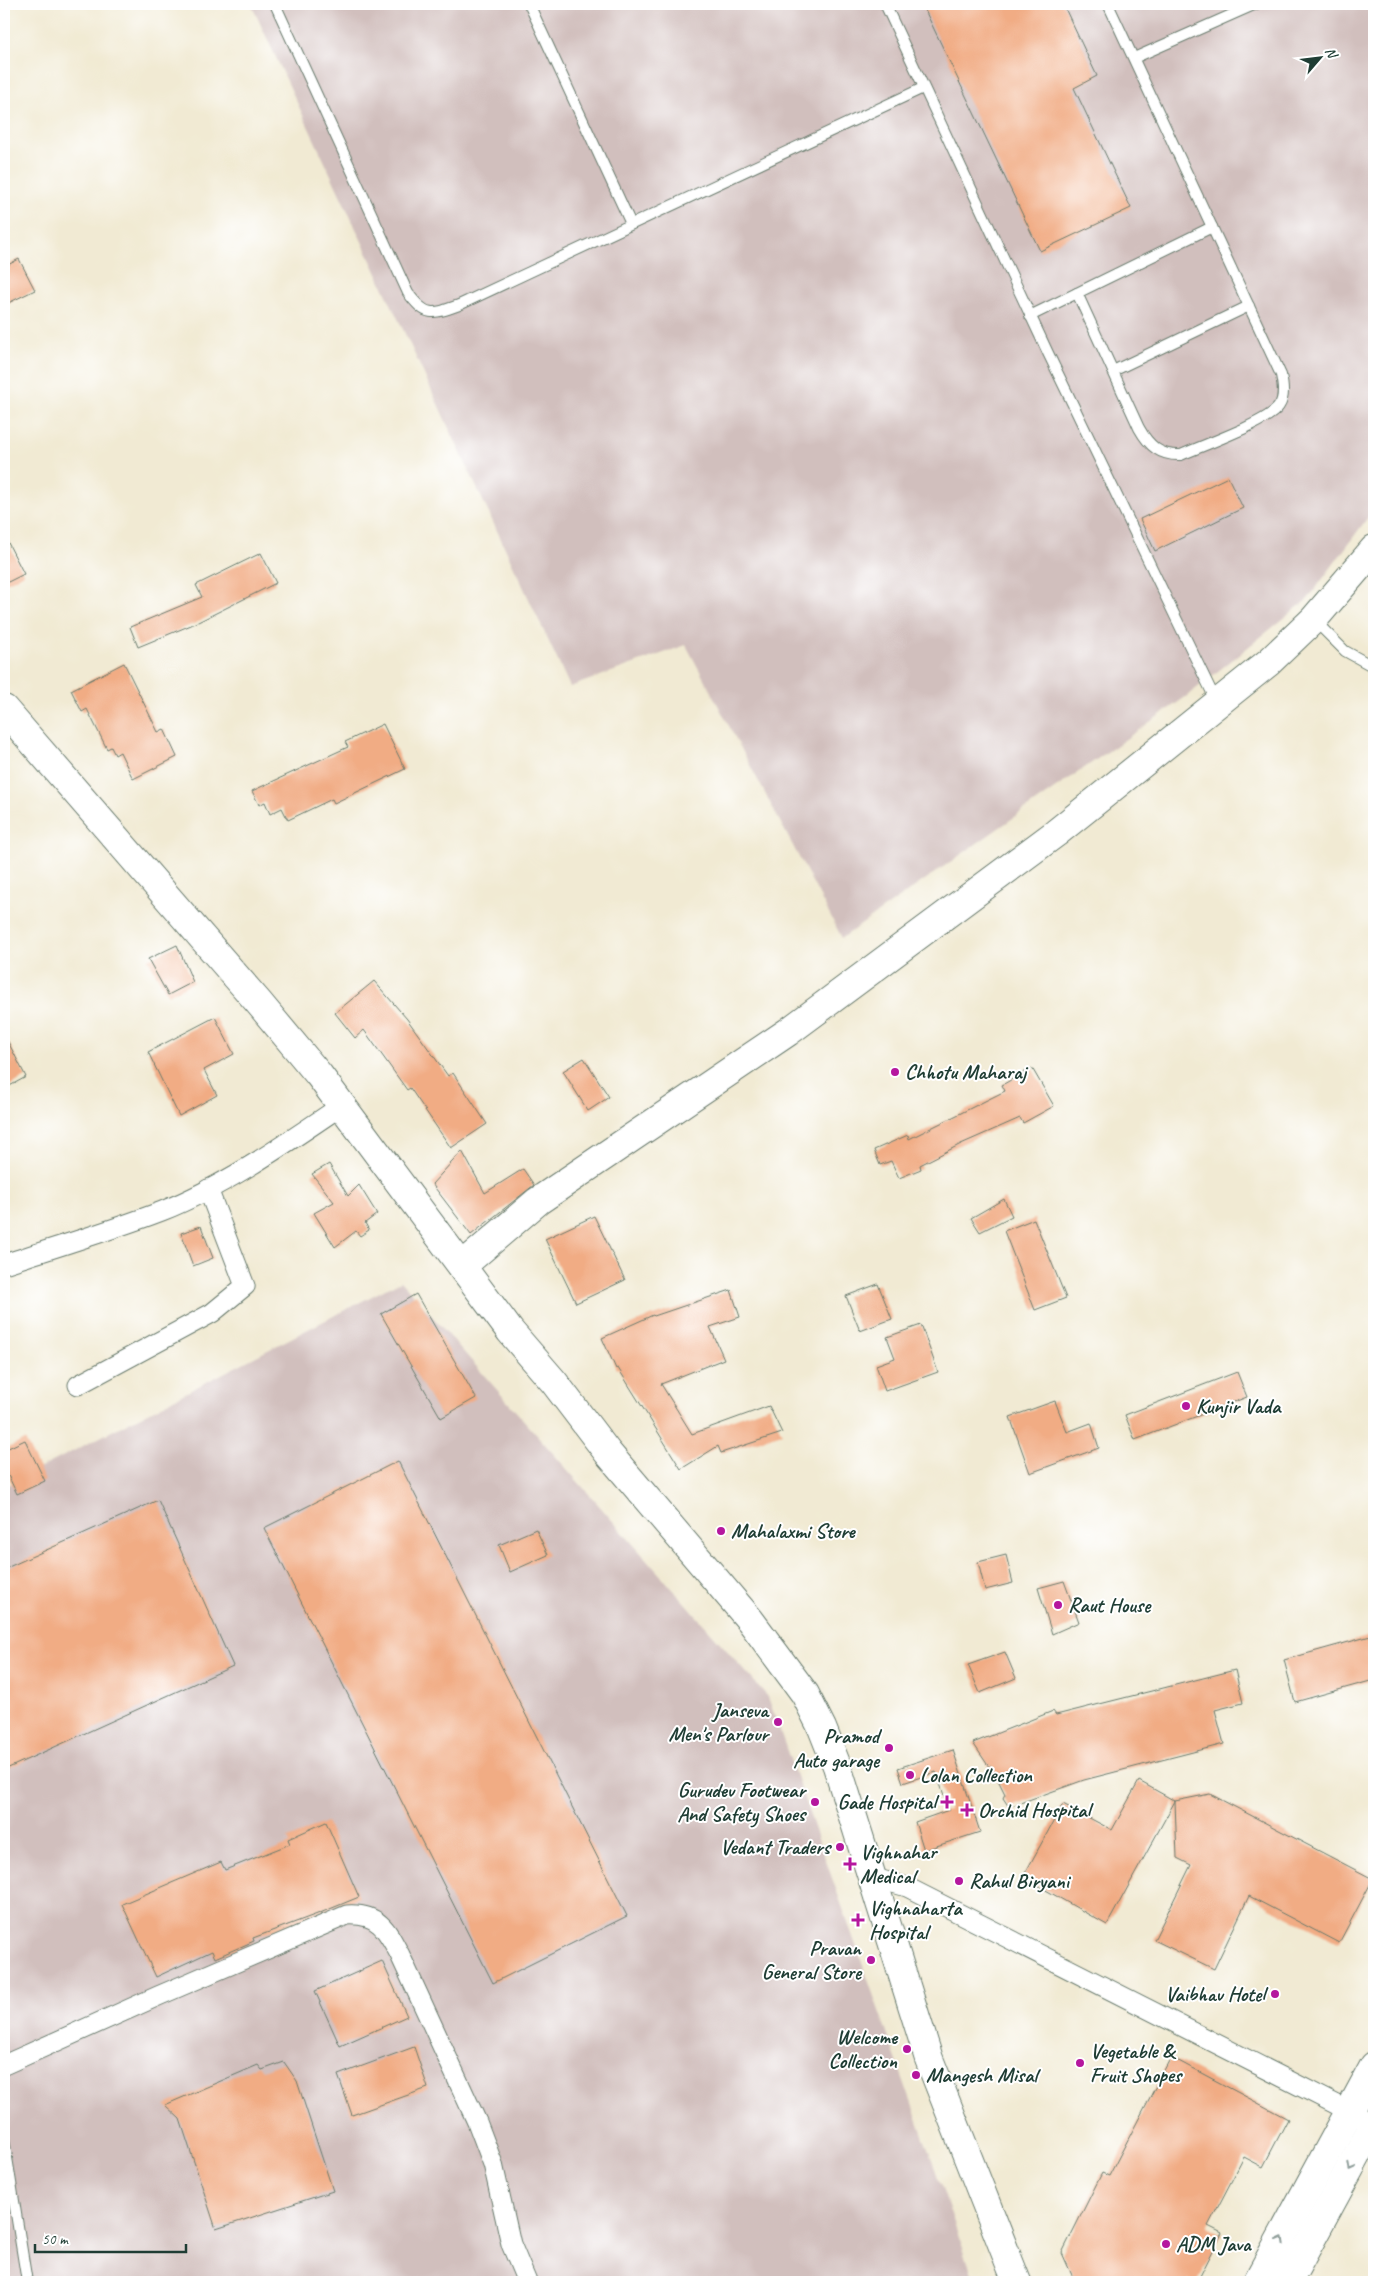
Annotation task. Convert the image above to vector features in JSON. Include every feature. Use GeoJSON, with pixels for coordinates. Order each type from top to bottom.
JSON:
{"type":"FeatureCollection","features":[{"type":"Feature","properties":{"kind":"street"},"geometry":{"type":"LineString","coordinates":[[462,1266],[538,1201],[788,1032],[1056,834],[1269,662],[1314,619],[1374,549]]}},
{"type":"Feature","properties":{"kind":"street"},"geometry":{"type":"LineString","coordinates":[[4,709],[260,1003],[341,1106],[510,1331],[554,1382],[608,1454],[750,1620],[805,1694],[822,1728],[837,1766],[928,2059],[1017,2282]]}},
{"type":"Feature","properties":{"kind":"street"},"geometry":{"type":"LineString","coordinates":[[4,1264],[162,1210],[208,1189],[295,1137],[341,1106]]}},
{"type":"Feature","properties":{"kind":"street"},"geometry":{"type":"LineString","coordinates":[[78,1385],[212,1314],[245,1286],[208,1189]]}},
{"type":"Feature","properties":{"kind":"street"},"geometry":{"type":"LineString","coordinates":[[870,1877],[907,1887],[1374,2124],[1288,2282]]}},
{"type":"Feature","properties":{"kind":"street"},"geometry":{"type":"LineString","coordinates":[[4,2065],[158,1996],[347,1915],[361,1914],[371,1917],[381,1924],[389,1934],[400,1955],[477,2122],[493,2164],[511,2244],[527,2282]]}},
{"type":"Feature","properties":{"kind":"street"},"geometry":{"type":"LineString","coordinates":[[1257,2282],[1374,2066]]}},
{"type":"Feature","properties":{"kind":"lane"},"geometry":{"type":"LineString","coordinates":[[275,4],[408,293],[418,307],[428,313],[439,313],[459,306],[923,88]]}},
{"type":"Feature","properties":{"kind":"lane"},"geometry":{"type":"LineString","coordinates":[[529,4],[631,224]]}},
{"type":"Feature","properties":{"kind":"lane"},"geometry":{"type":"LineString","coordinates":[[884,4],[1030,316],[1218,704]]}},
{"type":"Feature","properties":{"kind":"lane"},"geometry":{"type":"LineString","coordinates":[[1077,293],[1146,440],[1159,452],[1170,456],[1181,455],[1266,417],[1279,406],[1284,392],[1281,375],[1108,4]]}},
{"type":"Feature","properties":{"kind":"lane"},"geometry":{"type":"LineString","coordinates":[[1134,58],[1256,4]]}},
{"type":"Feature","properties":{"kind":"lane"},"geometry":{"type":"LineString","coordinates":[[1030,316],[1212,227]]}},
{"type":"Feature","properties":{"kind":"lane"},"geometry":{"type":"LineString","coordinates":[[1113,371],[1248,306]]}},
{"type":"Feature","properties":{"kind":"lane"},"geometry":{"type":"LineString","coordinates":[[1314,619],[1345,651],[1373,664]]}},
{"type":"Feature","properties":{"kind":"lane"},"geometry":{"type":"LineString","coordinates":[[4,2139],[27,2282]]}},
{"type":"Feature","properties":{"kind":"shaded area"},"geometry":{"type":"Polygon","coordinates":[[[251,4],[1374,4],[1374,509],[1308,599],[1187,696],[842,938],[686,645],[570,687],[251,4]]]}},
{"type":"Feature","properties":{"kind":"shaded area"},"geometry":{"type":"Polygon","coordinates":[[[401,1281],[768,1697],[975,2282],[4,2282],[4,1487],[401,1281]]]}},
{"type":"Feature","properties":{"kind":"building"},"geometry":{"type":"Polygon","coordinates":[[[922,4],[1063,4],[1097,76],[1074,88],[1131,208],[1040,251],[922,4]]]}},
{"type":"Feature","properties":{"kind":"building"},"geometry":{"type":"Polygon","coordinates":[[[19,259],[35,290],[4,305],[4,267],[19,259]]]}},
{"type":"Feature","properties":{"kind":"building"},"geometry":{"type":"Polygon","coordinates":[[[1228,477],[1243,508],[1155,551],[1140,519],[1228,477]]]}},
{"type":"Feature","properties":{"kind":"building"},"geometry":{"type":"Polygon","coordinates":[[[4,535],[24,574],[4,584],[4,535]]]}},
{"type":"Feature","properties":{"kind":"building"},"geometry":{"type":"Polygon","coordinates":[[[261,553],[276,583],[196,623],[138,647],[130,627],[202,597],[196,585],[261,553]]]}},
{"type":"Feature","properties":{"kind":"building"},"geometry":{"type":"Polygon","coordinates":[[[124,663],[158,732],[164,729],[177,757],[133,779],[120,752],[115,755],[111,747],[107,749],[87,709],[82,712],[71,690],[124,663]]]}},
{"type":"Feature","properties":{"kind":"building"},"geometry":{"type":"Polygon","coordinates":[[[383,724],[405,769],[334,803],[332,799],[288,820],[282,808],[270,814],[265,802],[259,805],[252,791],[348,747],[345,742],[383,724]]]}},
{"type":"Feature","properties":{"kind":"building"},"geometry":{"type":"Polygon","coordinates":[[[177,945],[193,982],[168,995],[148,959],[177,945]]]}},
{"type":"Feature","properties":{"kind":"building"},"geometry":{"type":"Polygon","coordinates":[[[374,981],[407,1019],[448,1076],[453,1073],[487,1124],[451,1148],[410,1088],[407,1090],[364,1030],[355,1038],[335,1013],[374,981]]]}},
{"type":"Feature","properties":{"kind":"building"},"geometry":{"type":"Polygon","coordinates":[[[215,1017],[234,1054],[204,1070],[217,1095],[179,1116],[148,1052],[215,1017]]]}},
{"type":"Feature","properties":{"kind":"building"},"geometry":{"type":"Polygon","coordinates":[[[4,1034],[26,1077],[4,1089],[4,1034]]]}},
{"type":"Feature","properties":{"kind":"building"},"geometry":{"type":"Polygon","coordinates":[[[584,1058],[609,1097],[588,1111],[563,1071],[584,1058]]]}},
{"type":"Feature","properties":{"kind":"building"},"geometry":{"type":"Polygon","coordinates":[[[1032,1068],[1054,1106],[1023,1123],[1020,1118],[961,1144],[920,1165],[921,1169],[899,1178],[891,1161],[880,1165],[874,1150],[908,1135],[909,1139],[1005,1091],[1002,1085],[1032,1068]]]}},
{"type":"Feature","properties":{"kind":"building"},"geometry":{"type":"Polygon","coordinates":[[[462,1151],[485,1193],[523,1169],[534,1185],[471,1235],[432,1184],[462,1151]]]}},
{"type":"Feature","properties":{"kind":"building"},"geometry":{"type":"Polygon","coordinates":[[[329,1164],[348,1196],[359,1185],[377,1214],[365,1223],[369,1230],[360,1236],[356,1231],[335,1247],[314,1213],[334,1202],[312,1174],[329,1164]]]}},
{"type":"Feature","properties":{"kind":"building"},"geometry":{"type":"Polygon","coordinates":[[[1004,1199],[1012,1216],[980,1232],[971,1218],[1004,1199]]]}},
{"type":"Feature","properties":{"kind":"building"},"geometry":{"type":"Polygon","coordinates":[[[594,1216],[625,1280],[576,1303],[545,1239],[594,1216]]]}},
{"type":"Feature","properties":{"kind":"building"},"geometry":{"type":"Polygon","coordinates":[[[1034,1219],[1066,1298],[1035,1310],[1004,1231],[1034,1219]]]}},
{"type":"Feature","properties":{"kind":"building"},"geometry":{"type":"Polygon","coordinates":[[[201,1226],[213,1258],[193,1266],[181,1233],[201,1226]]]}},
{"type":"Feature","properties":{"kind":"building"},"geometry":{"type":"Polygon","coordinates":[[[878,1284],[892,1319],[860,1331],[846,1296],[878,1284]]]}},
{"type":"Feature","properties":{"kind":"building"},"geometry":{"type":"Polygon","coordinates":[[[731,1290],[740,1317],[710,1327],[724,1359],[661,1384],[692,1434],[769,1406],[782,1433],[721,1453],[718,1446],[681,1469],[618,1368],[616,1369],[602,1338],[653,1315],[731,1290]]]}},
{"type":"Feature","properties":{"kind":"building"},"geometry":{"type":"Polygon","coordinates":[[[416,1294],[476,1398],[441,1418],[381,1314],[416,1294]]]}},
{"type":"Feature","properties":{"kind":"building"},"geometry":{"type":"Polygon","coordinates":[[[921,1325],[938,1372],[885,1391],[876,1365],[895,1358],[887,1337],[921,1325]]]}},
{"type":"Feature","properties":{"kind":"building","name":"Kunjir Vada"},"geometry":{"type":"Polygon","coordinates":[[[1237,1372],[1247,1397],[1135,1440],[1125,1415],[1237,1372]]]}},
{"type":"Feature","properties":{"kind":"building"},"geometry":{"type":"Polygon","coordinates":[[[1055,1401],[1067,1432],[1091,1423],[1099,1448],[1030,1473],[1010,1417],[1055,1401]]]}},
{"type":"Feature","properties":{"kind":"building"},"geometry":{"type":"Polygon","coordinates":[[[25,1440],[45,1481],[17,1494],[4,1467],[4,1450],[25,1440]]]}},
{"type":"Feature","properties":{"kind":"building"},"geometry":{"type":"Polygon","coordinates":[[[398,1461],[627,1916],[493,1983],[264,1528],[398,1461]]]}},
{"type":"Feature","properties":{"kind":"building"},"geometry":{"type":"Polygon","coordinates":[[[158,1500],[233,1666],[4,1770],[4,1569],[158,1500]]]}},
{"type":"Feature","properties":{"kind":"building"},"geometry":{"type":"Polygon","coordinates":[[[536,1529],[548,1555],[510,1572],[499,1545],[536,1529]]]}},
{"type":"Feature","properties":{"kind":"building"},"geometry":{"type":"Polygon","coordinates":[[[1006,1555],[1013,1583],[985,1590],[978,1562],[1006,1555]]]}},
{"type":"Feature","properties":{"kind":"building","name":"Raut House"},"geometry":{"type":"Polygon","coordinates":[[[1064,1581],[1079,1622],[1052,1634],[1038,1588],[1064,1581]]]}},
{"type":"Feature","properties":{"kind":"building"},"geometry":{"type":"Polygon","coordinates":[[[1374,1635],[1374,1680],[1295,1702],[1284,1660],[1374,1635]]]}},
{"type":"Feature","properties":{"kind":"building"},"geometry":{"type":"Polygon","coordinates":[[[1005,1652],[1016,1678],[980,1693],[968,1665],[1005,1652]]]}},
{"type":"Feature","properties":{"kind":"building"},"geometry":{"type":"Polygon","coordinates":[[[1235,1670],[1243,1703],[1215,1710],[1224,1744],[1084,1780],[1009,1807],[1003,1798],[1005,1794],[991,1766],[989,1767],[973,1743],[1053,1711],[1056,1715],[1235,1670]]]}},
{"type":"Feature","properties":{"kind":"building"},"geometry":{"type":"Polygon","coordinates":[[[953,1750],[980,1832],[924,1850],[915,1822],[949,1810],[936,1772],[903,1783],[898,1768],[953,1750]]]}},
{"type":"Feature","properties":{"kind":"building"},"geometry":{"type":"Polygon","coordinates":[[[1139,1781],[1175,1801],[1107,1925],[1023,1877],[1063,1804],[1112,1830],[1139,1781]]]}},
{"type":"Feature","properties":{"kind":"building"},"geometry":{"type":"Polygon","coordinates":[[[1210,1794],[1373,1879],[1339,1943],[1249,1896],[1214,1969],[1154,1940],[1191,1865],[1177,1858],[1175,1801],[1210,1794]]]}},
{"type":"Feature","properties":{"kind":"building"},"geometry":{"type":"Polygon","coordinates":[[[326,1822],[359,1897],[253,1938],[254,1941],[215,1958],[212,1951],[156,1977],[122,1904],[221,1862],[225,1870],[290,1844],[288,1839],[326,1822]]]}},
{"type":"Feature","properties":{"kind":"building"},"geometry":{"type":"Polygon","coordinates":[[[382,1961],[407,2016],[340,2046],[315,1991],[382,1961]]]}},
{"type":"Feature","properties":{"kind":"building"},"geometry":{"type":"Polygon","coordinates":[[[414,2047],[428,2088],[352,2115],[338,2075],[414,2047]]]}},
{"type":"Feature","properties":{"kind":"building"},"geometry":{"type":"Polygon","coordinates":[[[1171,2057],[1288,2119],[1263,2167],[1244,2157],[1208,2226],[1222,2233],[1197,2282],[1075,2282],[1062,2253],[1102,2173],[1109,2176],[1171,2057]]]}},
{"type":"Feature","properties":{"kind":"building"},"geometry":{"type":"Polygon","coordinates":[[[284,2062],[297,2081],[333,2191],[216,2229],[180,2119],[165,2105],[258,2065],[262,2070],[284,2062]]]}},
{"type":"Feature","properties":{"kind":"place","name":"Chhotu Maharaj"},"geometry":{"type":"Point","coordinates":[895,1072]}},
{"type":"Feature","properties":{"kind":"place","name":"Kunjir Vada"},"geometry":{"type":"Point","coordinates":[1186,1406]}},
{"type":"Feature","properties":{"kind":"place","name":"Mahalaxmi Store"},"geometry":{"type":"Point","coordinates":[721,1531]}},
{"type":"Feature","properties":{"kind":"place","name":"Raut House"},"geometry":{"type":"Point","coordinates":[1058,1605]}},
{"type":"Feature","properties":{"kind":"place","name":"Janseva Men's Parlour"},"geometry":{"type":"Point","coordinates":[778,1722]}},
{"type":"Feature","properties":{"kind":"place","name":"Pramod Auto garage"},"geometry":{"type":"Point","coordinates":[889,1748]}},
{"type":"Feature","properties":{"kind":"place","name":"Lolan Collection"},"geometry":{"type":"Point","coordinates":[910,1775]}},
{"type":"Feature","properties":{"kind":"place","name":"Gurudev Footwear And Safety Shoes"},"geometry":{"type":"Point","coordinates":[815,1802]}},
{"type":"Feature","properties":{"kind":"place","name":"Gade Hospital"},"geometry":{"type":"Point","coordinates":[947,1802]}},
{"type":"Feature","properties":{"kind":"place","name":"Orchid Hospital"},"geometry":{"type":"Point","coordinates":[967,1810]}},
{"type":"Feature","properties":{"kind":"place","name":"Vedant Traders"},"geometry":{"type":"Point","coordinates":[840,1847]}},
{"type":"Feature","properties":{"kind":"place","name":"Vighnahar Medical"},"geometry":{"type":"Point","coordinates":[850,1864]}},
{"type":"Feature","properties":{"kind":"place","name":"Rahul Biryani"},"geometry":{"type":"Point","coordinates":[959,1881]}},
{"type":"Feature","properties":{"kind":"place","name":"Vighnaharta Hospital"},"geometry":{"type":"Point","coordinates":[858,1920]}},
{"type":"Feature","properties":{"kind":"place","name":"Pravan General Store"},"geometry":{"type":"Point","coordinates":[871,1960]}},
{"type":"Feature","properties":{"kind":"place","name":"Vaibhav Hotel"},"geometry":{"type":"Point","coordinates":[1275,1994]}},
{"type":"Feature","properties":{"kind":"place","name":"Welcome Collection"},"geometry":{"type":"Point","coordinates":[907,2049]}},
{"type":"Feature","properties":{"kind":"place","name":"Vegetable & Fruit Shopes"},"geometry":{"type":"Point","coordinates":[1080,2063]}},
{"type":"Feature","properties":{"kind":"place","name":"Mangesh Misal"},"geometry":{"type":"Point","coordinates":[916,2075]}},
{"type":"Feature","properties":{"kind":"place","name":"ADM Java"},"geometry":{"type":"Point","coordinates":[1166,2244]}}]}
